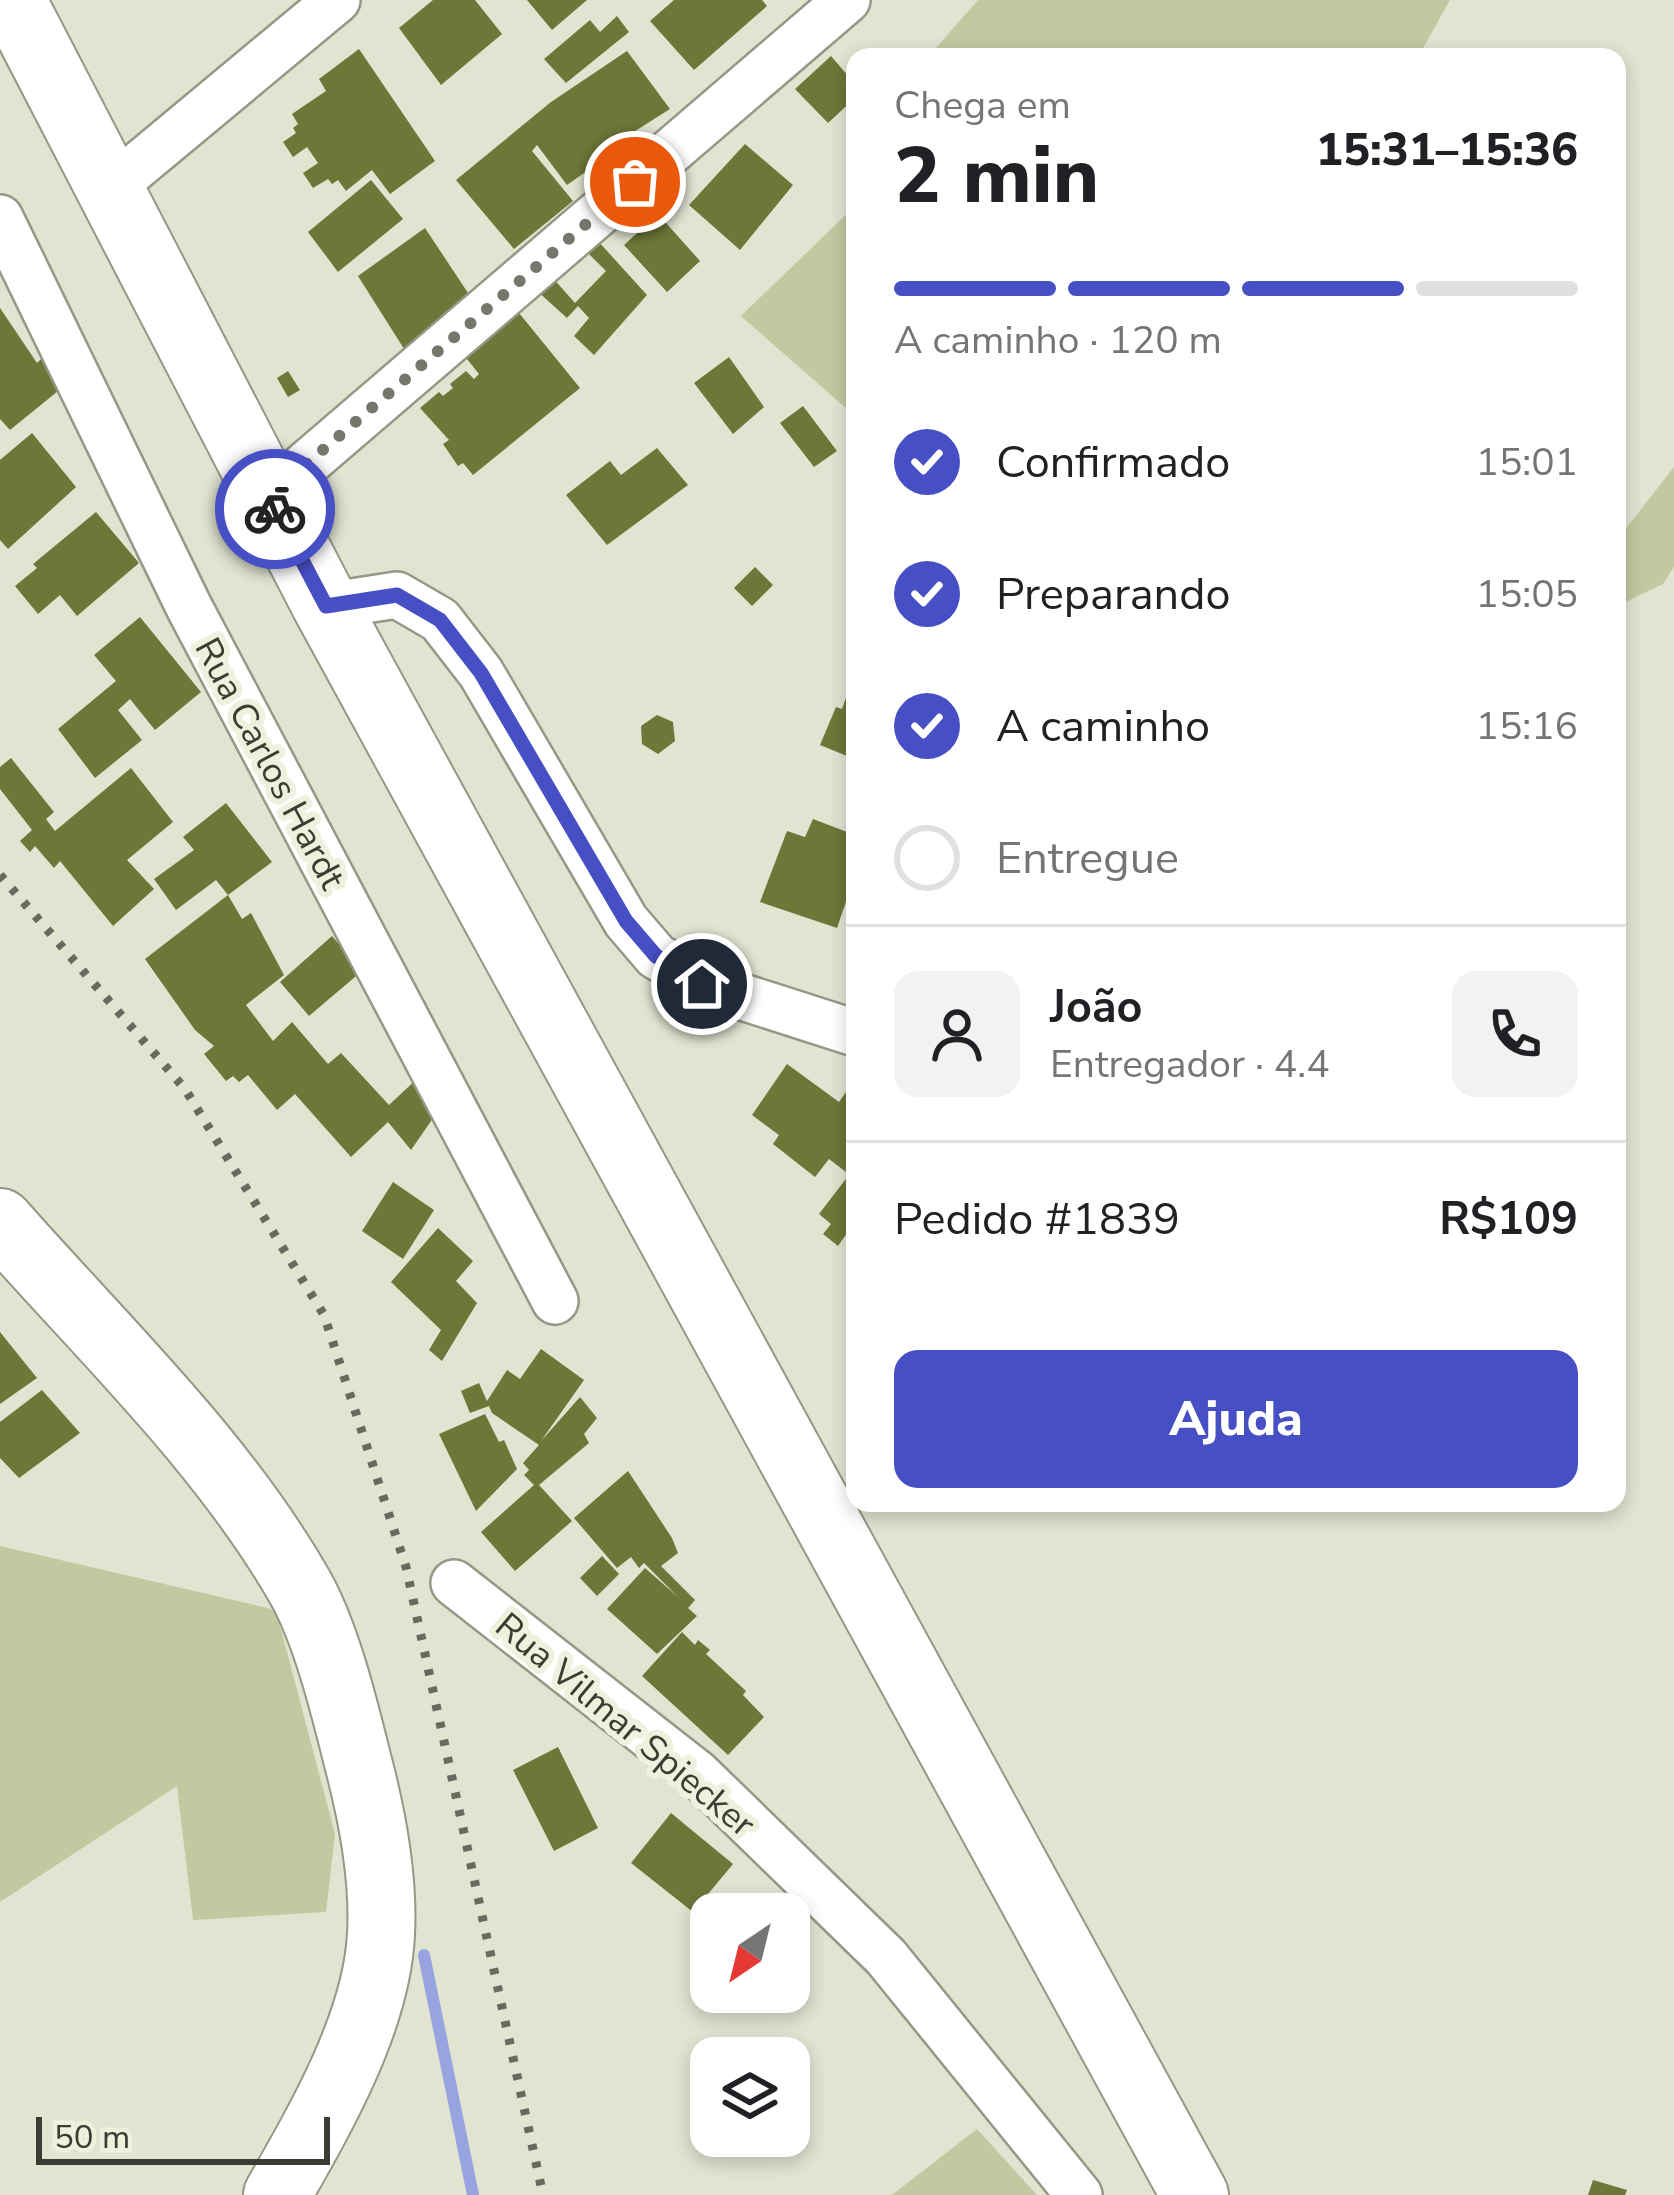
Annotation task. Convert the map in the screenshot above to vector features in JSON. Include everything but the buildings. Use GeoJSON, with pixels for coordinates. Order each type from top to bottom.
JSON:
{"type":"FeatureCollection","features":[{"type":"Feature","properties":{"kind":"main road"},"geometry":{"type":"LineString","coordinates":[[12,0],[326,606],[1195,2195]]}},
{"type":"Feature","properties":{"kind":"main road"},"geometry":{"type":"LineString","coordinates":[[0,1222],[242,1499],[303,1592],[343,1702],[372,1817],[381,1934],[366,2009],[331,2097],[277,2195]]}},
{"type":"Feature","properties":{"kind":"street"},"geometry":{"type":"LineString","coordinates":[[111,188],[337,0]]}},
{"type":"Feature","properties":{"kind":"street"},"geometry":{"type":"LineString","coordinates":[[268,497],[847,0]]}},
{"type":"Feature","properties":{"kind":"street","name":"Rua Carlos Hardt"},"geometry":{"type":"LineString","coordinates":[[0,218],[189,607],[555,1301]]}},
{"type":"Feature","properties":{"kind":"street"},"geometry":{"type":"LineString","coordinates":[[326,606],[397,595],[440,620],[481,673],[626,921],[656,956],[702,984],[846,1030]]}},
{"type":"Feature","properties":{"kind":"street","name":"Rua Vilmar Spiecker"},"geometry":{"type":"LineString","coordinates":[[454,1582],[698,1774],[886,1957],[1079,2195]]}},
{"type":"Feature","properties":{"kind":"green space"},"geometry":{"type":"Polygon","coordinates":[[[978,0],[1450,0],[1423,48],[936,48],[978,0]]]}},
{"type":"Feature","properties":{"kind":"green space"},"geometry":{"type":"Polygon","coordinates":[[[846,215],[846,408],[741,316],[846,215]]]}},
{"type":"Feature","properties":{"kind":"green space"},"geometry":{"type":"Polygon","coordinates":[[[1674,467],[1674,567],[1663,584],[1626,602],[1626,528],[1674,467]]]}},
{"type":"Feature","properties":{"kind":"green space"},"geometry":{"type":"Polygon","coordinates":[[[0,1546],[276,1610],[335,1834],[326,1912],[193,1920],[177,1786],[0,1902],[0,1546]]]}},
{"type":"Feature","properties":{"kind":"green space"},"geometry":{"type":"Polygon","coordinates":[[[977,2129],[1037,2195],[892,2195],[977,2129]]]}},
{"type":"Feature","properties":{"kind":"waterway"},"geometry":{"type":"LineString","coordinates":[[424,1955],[473,2195]]}},
{"type":"Feature","properties":{"kind":"railway"},"geometry":{"type":"LineString","coordinates":[[0,875],[185,1089],[324,1315],[406,1567],[543,2195]]}},
{"type":"Feature","properties":{"kind":"way so far"},"geometry":{"type":"LineString","coordinates":[[275,509],[268,497],[635,182]]}},
{"type":"Feature","properties":{"kind":"route"},"geometry":{"type":"LineString","coordinates":[[275,509],[326,606],[397,595],[440,620],[481,673],[626,921],[656,956],[702,984]]}}]}
